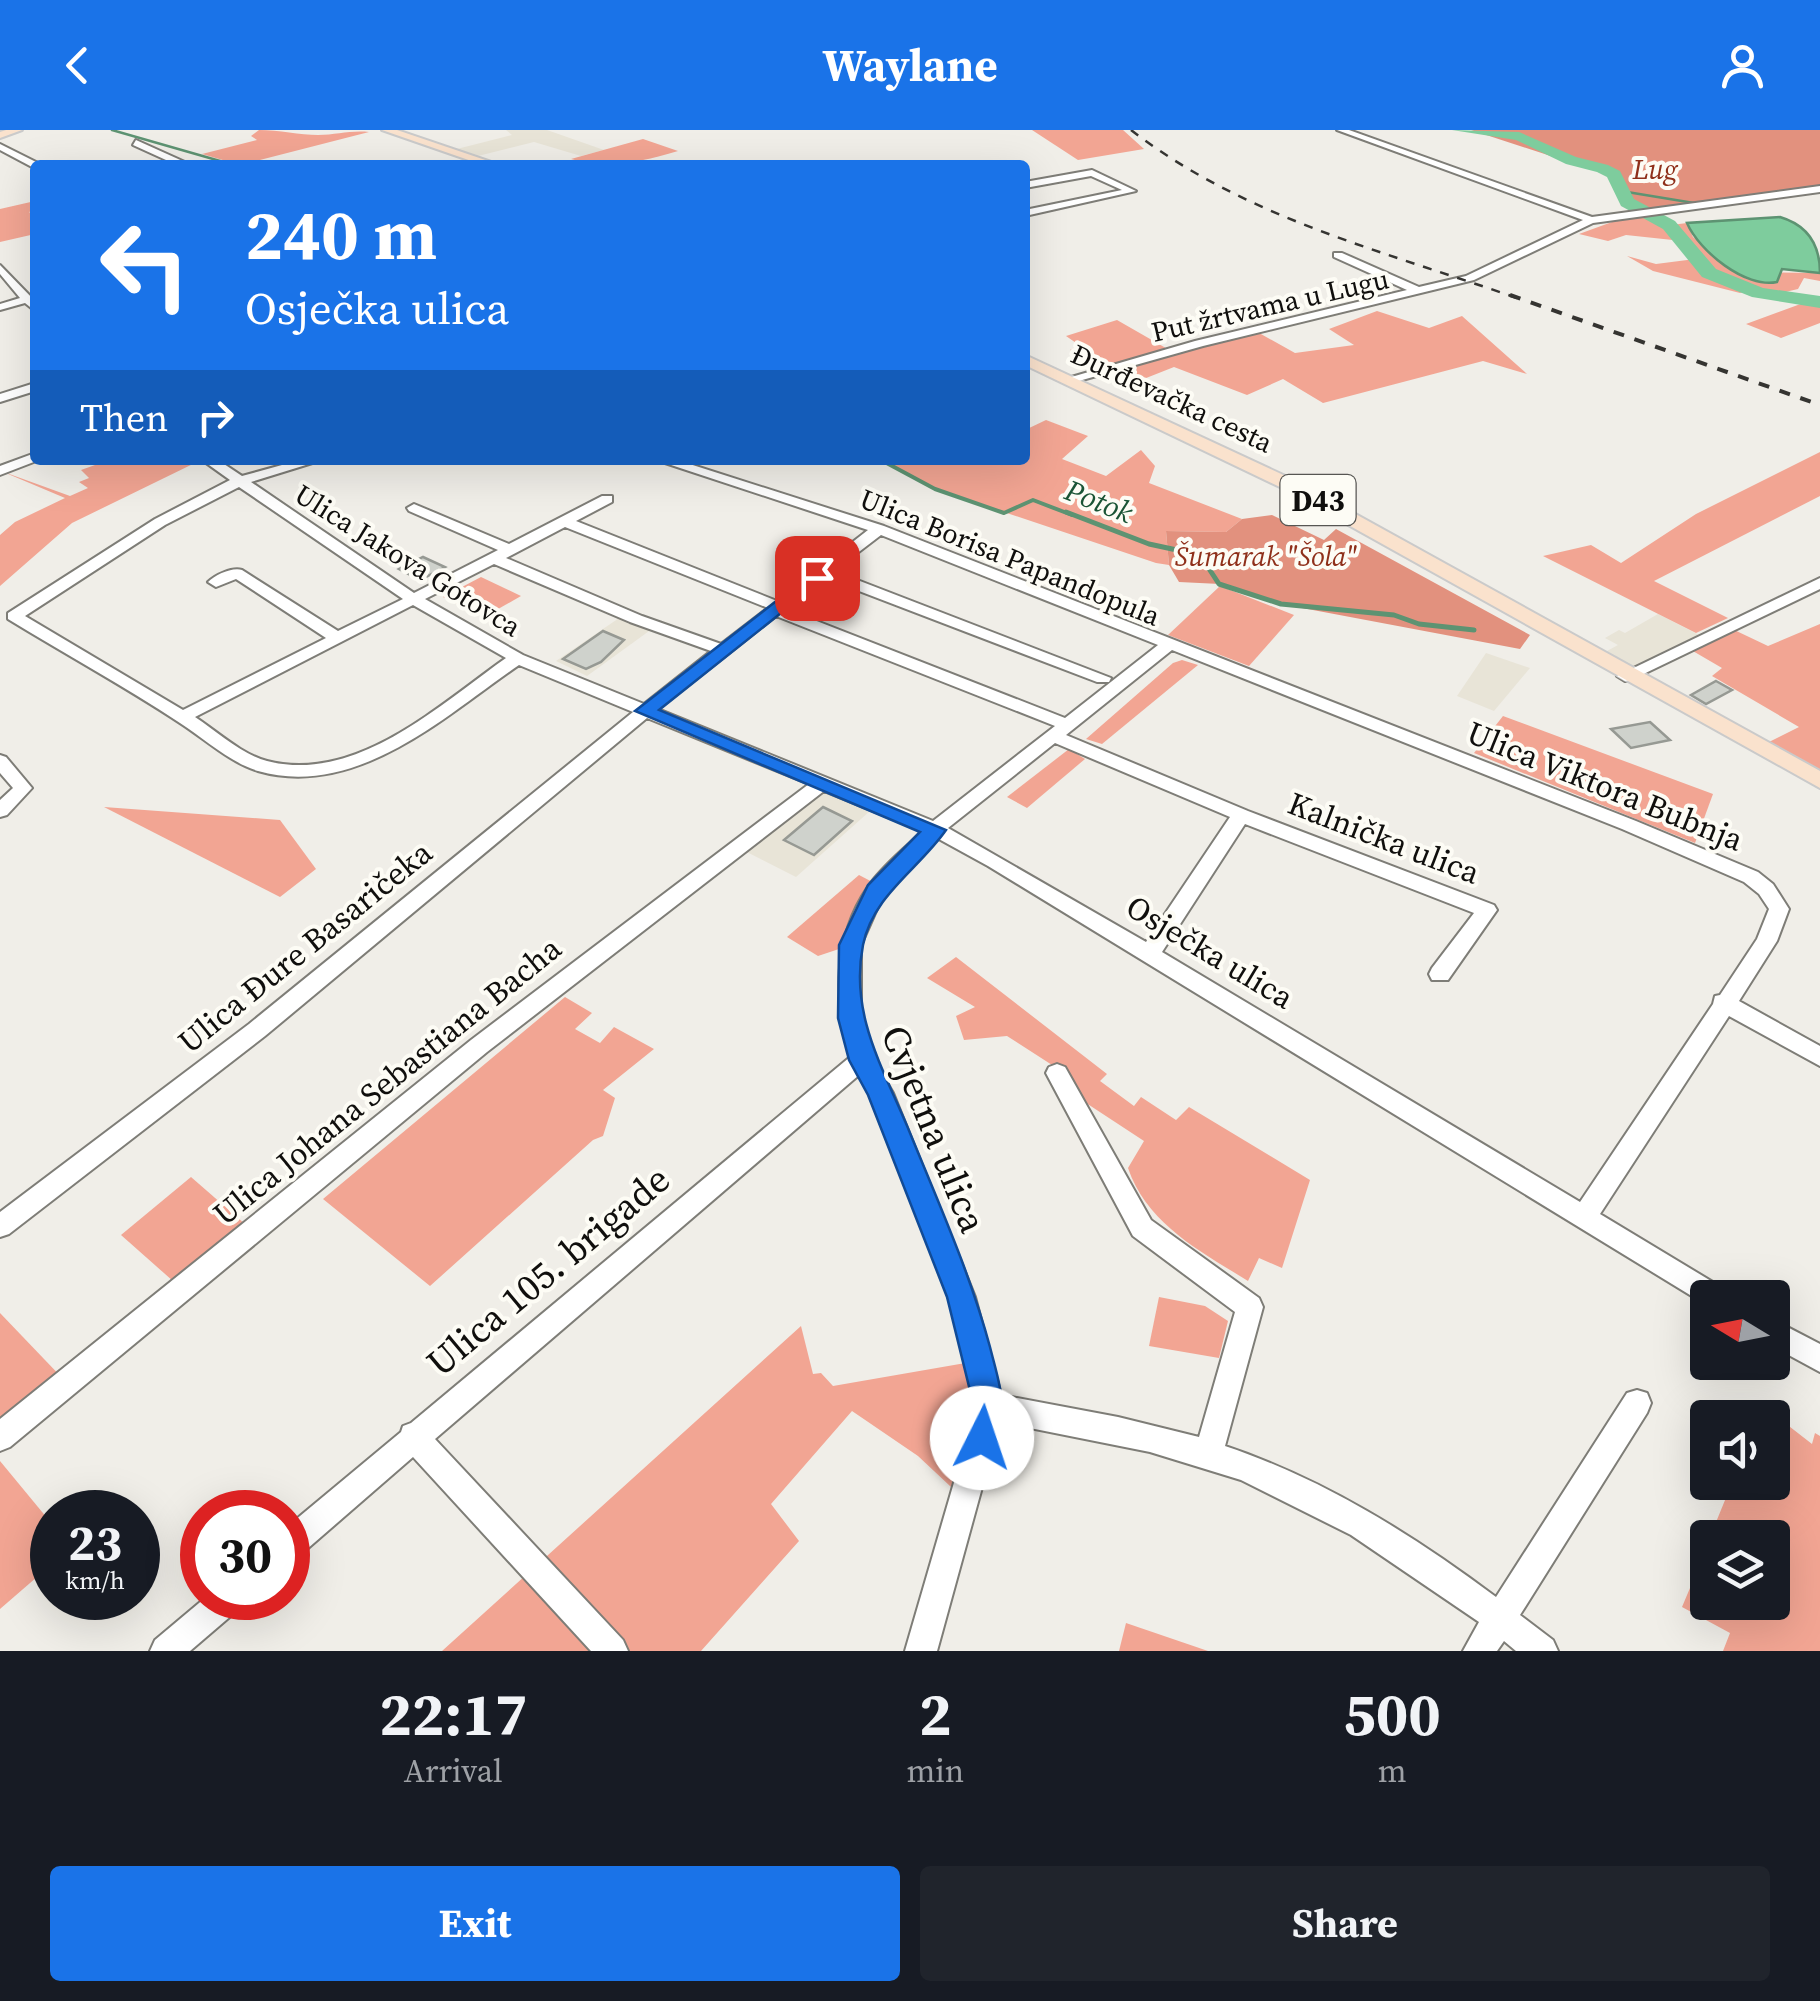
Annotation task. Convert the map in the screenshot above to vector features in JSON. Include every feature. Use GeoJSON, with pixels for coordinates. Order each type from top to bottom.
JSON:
{"type":"FeatureCollection","features":[{"type":"Feature","properties":{"kind":"main road"},"geometry":{"type":"LineString","coordinates":[[0,135],[18,130]]}},
{"type":"Feature","properties":{"kind":"main road"},"geometry":{"type":"LineString","coordinates":[[386,130],[479,160]]}},
{"type":"Feature","properties":{"kind":"main road","name":"Đurđevačka cesta"},"geometry":{"type":"LineString","coordinates":[[1030,361],[1288,484],[1625,676]]}},
{"type":"Feature","properties":{"kind":"main road","name":"D43"},"geometry":{"type":"LineString","coordinates":[[1625,676],[1820,781]]}},
{"type":"Feature","properties":{"kind":"street"},"geometry":{"type":"LineString","coordinates":[[1340,130],[1591,220]]}},
{"type":"Feature","properties":{"kind":"street"},"geometry":{"type":"LineString","coordinates":[[136,143],[173,160]]}},
{"type":"Feature","properties":{"kind":"street"},"geometry":{"type":"LineString","coordinates":[[0,147],[30,162]]}},
{"type":"Feature","properties":{"kind":"street"},"geometry":{"type":"LineString","coordinates":[[1030,183],[1100,174],[1127,186],[1131,194],[1030,212]]}},
{"type":"Feature","properties":{"kind":"street","name":"Put žrtvama u Lugu"},"geometry":{"type":"LineString","coordinates":[[1072,381],[1199,343],[1470,278],[1591,220],[1820,189]]}},
{"type":"Feature","properties":{"kind":"street","name":"Put žrtvama u Lugu"},"geometry":{"type":"LineString","coordinates":[[1338,255],[1421,292]]}},
{"type":"Feature","properties":{"kind":"street"},"geometry":{"type":"LineString","coordinates":[[0,268],[30,304]]}},
{"type":"Feature","properties":{"kind":"street"},"geometry":{"type":"LineString","coordinates":[[0,307],[30,304]]}},
{"type":"Feature","properties":{"kind":"street"},"geometry":{"type":"LineString","coordinates":[[0,398],[30,389]]}},
{"type":"Feature","properties":{"kind":"street"},"geometry":{"type":"LineString","coordinates":[[0,471],[30,460]]}},
{"type":"Feature","properties":{"kind":"street","name":"Ulica Jakova Gotovca"},"geometry":{"type":"LineString","coordinates":[[216,465],[412,598],[516,658],[645,711]]}},
{"type":"Feature","properties":{"kind":"street"},"geometry":{"type":"LineString","coordinates":[[298,465],[239,482],[160,522],[5,618],[183,717],[261,766],[311,772],[363,761],[516,658]]}},
{"type":"Feature","properties":{"kind":"street","name":"Ulica Borisa Papandopula"},"geometry":{"type":"LineString","coordinates":[[679,465],[879,529],[1168,646]]}},
{"type":"Feature","properties":{"kind":"street"},"geometry":{"type":"LineString","coordinates":[[183,717],[607,499]]}},
{"type":"Feature","properties":{"kind":"street"},"geometry":{"type":"LineString","coordinates":[[414,508],[636,619],[723,650]]}},
{"type":"Feature","properties":{"kind":"street","name":"Kalnička ulica"},"geometry":{"type":"LineString","coordinates":[[565,522],[1061,731],[1241,816],[1487,910],[1440,974]]}},
{"type":"Feature","properties":{"kind":"street","name":"Ulica Đure Basaričeka"},"geometry":{"type":"LineString","coordinates":[[0,1226],[257,1030],[645,711],[879,529]]}},
{"type":"Feature","properties":{"kind":"street"},"geometry":{"type":"LineString","coordinates":[[823,572],[1104,678]]}},
{"type":"Feature","properties":{"kind":"street"},"geometry":{"type":"LineString","coordinates":[[216,582],[238,573],[336,637]]}},
{"type":"Feature","properties":{"kind":"street"},"geometry":{"type":"LineString","coordinates":[[1625,676],[1820,583]]}},
{"type":"Feature","properties":{"kind":"street","name":"Cvjetna ulica"},"geometry":{"type":"LineString","coordinates":[[990,1407],[962,1297],[881,1093],[862,1060],[850,1018],[851,945],[876,890],[935,830],[1168,646]]}},
{"type":"Feature","properties":{"kind":"street","name":"Ulica Viktora Bubnja"},"geometry":{"type":"LineString","coordinates":[[1168,646],[1629,825],[1751,878],[1766,889],[1778,909],[1767,942],[1723,1002],[1583,1218]]}},
{"type":"Feature","properties":{"kind":"street","name":"Osječka ulica"},"geometry":{"type":"LineString","coordinates":[[645,711],[935,830],[995,860],[1690,1282]]}},
{"type":"Feature","properties":{"kind":"street"},"geometry":{"type":"LineString","coordinates":[[0,761],[23,788],[0,812]]}},
{"type":"Feature","properties":{"kind":"street","name":"Ulica Johana Sebastiana Bacha"},"geometry":{"type":"LineString","coordinates":[[0,1438],[479,1046],[822,784]]}},
{"type":"Feature","properties":{"kind":"street","name":"Kalnička ulica"},"geometry":{"type":"LineString","coordinates":[[1148,956],[1241,816]]}},
{"type":"Feature","properties":{"kind":"street"},"geometry":{"type":"LineString","coordinates":[[1723,1002],[1820,1057]]}},
{"type":"Feature","properties":{"kind":"street","name":"Ulica 105. brigade"},"geometry":{"type":"LineString","coordinates":[[310,1526],[862,1060]]}},
{"type":"Feature","properties":{"kind":"street"},"geometry":{"type":"LineString","coordinates":[[1058,1072],[1142,1228],[1250,1307],[1208,1457]]}},
{"type":"Feature","properties":{"kind":"street"},"geometry":{"type":"LineString","coordinates":[[1790,1342],[1820,1359]]}},
{"type":"Feature","properties":{"kind":"street"},"geometry":{"type":"LineString","coordinates":[[1479,1651],[1637,1403]]}},
{"type":"Feature","properties":{"kind":"street"},"geometry":{"type":"LineString","coordinates":[[921,1651],[990,1407],[1084,1423],[1243,1466],[1360,1525],[1500,1618],[1542,1651]]}},
{"type":"Feature","properties":{"kind":"street"},"geometry":{"type":"LineString","coordinates":[[413,1436],[612,1651]]}},
{"type":"Feature","properties":{"kind":"street"},"geometry":{"type":"LineString","coordinates":[[166,1651],[202,1620]]}},
{"type":"Feature","properties":{"kind":"shaded area"},"geometry":{"type":"Polygon","coordinates":[[[259,130],[318,135],[369,132],[260,160],[223,160],[202,154],[257,140],[251,136],[259,130]]]}},
{"type":"Feature","properties":{"kind":"shaded area"},"geometry":{"type":"Polygon","coordinates":[[[506,130],[547,130],[604,150],[581,156],[534,142],[470,158],[449,151],[512,135],[506,130]]]}},
{"type":"Feature","properties":{"kind":"shaded area"},"geometry":{"type":"Polygon","coordinates":[[[1032,130],[1123,130],[1144,149],[1078,160],[1032,130]]]}},
{"type":"Feature","properties":{"kind":"shaded area"},"geometry":{"type":"Polygon","coordinates":[[[643,139],[678,151],[640,160],[571,159],[643,139]]]}},
{"type":"Feature","properties":{"kind":"shaded area"},"geometry":{"type":"Polygon","coordinates":[[[30,202],[30,235],[0,242],[0,209],[30,202]]]}},
{"type":"Feature","properties":{"kind":"shaded area"},"geometry":{"type":"Polygon","coordinates":[[[1639,213],[1668,227],[1682,241],[1626,235],[1608,241],[1579,234],[1612,222],[1604,219],[1639,213]]]}},
{"type":"Feature","properties":{"kind":"shaded area"},"geometry":{"type":"Polygon","coordinates":[[[1780,217],[1798,225],[1810,237],[1818,253],[1820,273],[1782,269],[1777,282],[1752,280],[1713,256],[1687,223],[1780,217]]]}},
{"type":"Feature","properties":{"kind":"shaded area"},"geometry":{"type":"Polygon","coordinates":[[[1687,223],[1693,237],[1736,272],[1820,273],[1820,281],[1804,278],[1798,289],[1781,293],[1820,302],[1820,323],[1781,338],[1746,324],[1806,302],[1750,290],[1740,293],[1653,271],[1627,256],[1656,264],[1695,259],[1688,241],[1671,225],[1687,223]]]}},
{"type":"Feature","properties":{"kind":"shaded area"},"geometry":{"type":"Polygon","coordinates":[[[1377,311],[1429,328],[1462,316],[1527,374],[1483,361],[1323,403],[1283,379],[1247,395],[1174,367],[1131,384],[1070,350],[1079,345],[1066,336],[1117,320],[1171,351],[1252,329],[1295,353],[1354,345],[1329,329],[1377,311]]]}},
{"type":"Feature","properties":{"kind":"shaded area"},"geometry":{"type":"Polygon","coordinates":[[[1046,420],[1088,436],[1062,459],[1106,476],[1141,450],[1155,466],[1149,483],[1242,519],[1226,532],[1166,531],[1169,565],[935,489],[890,465],[1030,465],[1030,428],[1046,420]]]}},
{"type":"Feature","properties":{"kind":"shaded area"},"geometry":{"type":"Polygon","coordinates":[[[1820,452],[1820,496],[1654,581],[1728,618],[1696,633],[1543,556],[1591,545],[1621,563],[1696,514],[1820,452]]]}},
{"type":"Feature","properties":{"kind":"shaded area"},"geometry":{"type":"Polygon","coordinates":[[[95,465],[191,465],[72,523],[0,586],[0,535],[15,522],[65,498],[1,471],[70,496],[88,488],[79,482],[89,478],[81,470],[95,465]]]}},
{"type":"Feature","properties":{"kind":"shaded area"},"geometry":{"type":"Polygon","coordinates":[[[481,577],[521,596],[484,617],[443,597],[481,577]]]}},
{"type":"Feature","properties":{"kind":"shaded area"},"geometry":{"type":"Polygon","coordinates":[[[1220,586],[1294,615],[1249,666],[1168,635],[1220,586]]]}},
{"type":"Feature","properties":{"kind":"shaded area"},"geometry":{"type":"Polygon","coordinates":[[[625,614],[656,626],[587,676],[556,661],[625,614]]]}},
{"type":"Feature","properties":{"kind":"shaded area"},"geometry":{"type":"Polygon","coordinates":[[[1658,614],[1705,638],[1638,670],[1607,651],[1618,645],[1605,638],[1619,630],[1625,633],[1658,614]]]}},
{"type":"Feature","properties":{"kind":"shaded area"},"geometry":{"type":"Polygon","coordinates":[[[1820,624],[1820,773],[1763,745],[1799,727],[1712,676],[1722,668],[1686,647],[1728,627],[1768,646],[1820,624]]]}},
{"type":"Feature","properties":{"kind":"shaded area"},"geometry":{"type":"Polygon","coordinates":[[[1486,653],[1530,668],[1494,711],[1457,696],[1486,653]]]}},
{"type":"Feature","properties":{"kind":"shaded area"},"geometry":{"type":"Polygon","coordinates":[[[1182,660],[1198,665],[1102,744],[1086,739],[1173,663],[1182,660]]]}},
{"type":"Feature","properties":{"kind":"shaded area"},"geometry":{"type":"Polygon","coordinates":[[[1503,716],[1713,794],[1695,843],[1474,753],[1503,716]]]}},
{"type":"Feature","properties":{"kind":"shaded area"},"geometry":{"type":"Polygon","coordinates":[[[1069,749],[1085,759],[1027,808],[1007,797],[1069,749]]]}},
{"type":"Feature","properties":{"kind":"shaded area"},"geometry":{"type":"Polygon","coordinates":[[[815,788],[870,811],[796,877],[737,847],[815,788]]]}},
{"type":"Feature","properties":{"kind":"shaded area"},"geometry":{"type":"Polygon","coordinates":[[[104,807],[280,820],[316,869],[280,897],[104,807]]]}},
{"type":"Feature","properties":{"kind":"shaded area"},"geometry":{"type":"Polygon","coordinates":[[[859,875],[880,886],[851,945],[818,956],[787,937],[859,875]]]}},
{"type":"Feature","properties":{"kind":"shaded area"},"geometry":{"type":"Polygon","coordinates":[[[956,957],[1107,1074],[1100,1081],[1134,1106],[1141,1097],[1176,1120],[1189,1107],[1310,1180],[1282,1268],[1259,1258],[1248,1281],[1194,1247],[1162,1220],[1137,1188],[1128,1168],[1144,1141],[1080,1099],[1066,1074],[1007,1036],[964,1040],[956,1016],[975,1007],[927,978],[956,957]]]}},
{"type":"Feature","properties":{"kind":"shaded area"},"geometry":{"type":"Polygon","coordinates":[[[565,997],[592,1013],[575,1029],[600,1043],[614,1027],[654,1049],[603,1090],[615,1098],[603,1136],[593,1140],[430,1286],[323,1199],[565,997]]]}},
{"type":"Feature","properties":{"kind":"shaded area"},"geometry":{"type":"Polygon","coordinates":[[[191,1177],[253,1231],[182,1289],[121,1235],[191,1177]]]}},
{"type":"Feature","properties":{"kind":"shaded area"},"geometry":{"type":"Polygon","coordinates":[[[1159,1297],[1205,1306],[1228,1321],[1219,1358],[1149,1346],[1159,1297]]]}},
{"type":"Feature","properties":{"kind":"shaded area"},"geometry":{"type":"Polygon","coordinates":[[[0,1313],[67,1383],[0,1437],[0,1313]]]}},
{"type":"Feature","properties":{"kind":"shaded area"},"geometry":{"type":"Polygon","coordinates":[[[801,1326],[813,1374],[821,1373],[833,1386],[977,1361],[990,1407],[966,1501],[918,1456],[852,1411],[771,1504],[799,1541],[701,1651],[442,1651],[801,1326]]]}},
{"type":"Feature","properties":{"kind":"shaded area"},"geometry":{"type":"Polygon","coordinates":[[[1790,1427],[1812,1444],[1815,1433],[1820,1436],[1820,1651],[1723,1651],[1730,1633],[1706,1620],[1790,1620],[1790,1520],[1717,1520],[1725,1500],[1790,1500],[1790,1427]]]}},
{"type":"Feature","properties":{"kind":"shaded area"},"geometry":{"type":"Polygon","coordinates":[[[0,1461],[30,1497],[30,1583],[0,1609],[0,1461]]]}},
{"type":"Feature","properties":{"kind":"shaded area"},"geometry":{"type":"Polygon","coordinates":[[[1690,1588],[1690,1611],[1682,1607],[1690,1588]]]}},
{"type":"Feature","properties":{"kind":"shaded area"},"geometry":{"type":"Polygon","coordinates":[[[1126,1623],[1208,1651],[1119,1651],[1126,1623]]]}},
{"type":"Feature","properties":{"kind":"green space","name":"Lug"},"geometry":{"type":"Polygon","coordinates":[[[1471,130],[1820,130],[1820,187],[1639,210],[1609,175],[1471,130]]]}},
{"type":"Feature","properties":{"kind":"green space","name":"Šumarak \"Šola\""},"geometry":{"type":"Polygon","coordinates":[[[1272,515],[1324,540],[1336,529],[1530,635],[1520,649],[1281,604],[1220,584],[1179,582],[1169,565],[1166,531],[1226,532],[1242,519],[1272,515]]]}},
{"type":"Feature","properties":{"kind":"building"},"geometry":{"type":"Polygon","coordinates":[[[423,557],[445,567],[420,580],[399,569],[423,557]]]}},
{"type":"Feature","properties":{"kind":"building"},"geometry":{"type":"Polygon","coordinates":[[[603,631],[624,640],[601,662],[586,669],[563,659],[603,631]]]}},
{"type":"Feature","properties":{"kind":"building"},"geometry":{"type":"Polygon","coordinates":[[[1716,681],[1732,690],[1706,704],[1691,695],[1716,681]]]}},
{"type":"Feature","properties":{"kind":"building"},"geometry":{"type":"Polygon","coordinates":[[[1650,722],[1670,740],[1631,748],[1611,729],[1650,722]]]}},
{"type":"Feature","properties":{"kind":"building"},"geometry":{"type":"Polygon","coordinates":[[[823,807],[852,821],[814,855],[784,840],[823,807]]]}},
{"type":"Feature","properties":{"kind":"waterway","name":"Potok"},"geometry":{"type":"LineString","coordinates":[[112,130],[217,160]]}},
{"type":"Feature","properties":{"kind":"waterway"},"geometry":{"type":"LineString","coordinates":[[1459,130],[1519,136],[1571,161],[1602,168],[1614,174],[1627,202],[1669,225],[1709,273],[1759,293],[1820,302]]}},
{"type":"Feature","properties":{"kind":"waterway"},"geometry":{"type":"LineString","coordinates":[[1621,191],[1700,204]]}},
{"type":"Feature","properties":{"kind":"waterway","name":"Potok"},"geometry":{"type":"LineString","coordinates":[[890,465],[935,489],[1004,513],[1033,500],[1072,515]]}},
{"type":"Feature","properties":{"kind":"waterway","name":"Potok"},"geometry":{"type":"LineString","coordinates":[[1066,512],[1149,544],[1200,555],[1219,584],[1281,604],[1394,615],[1419,624],[1474,630]]}},
{"type":"Feature","properties":{"kind":"railway"},"geometry":{"type":"LineString","coordinates":[[1131,130],[1175,161],[1268,209],[1517,298]]}},
{"type":"Feature","properties":{"kind":"railway"},"geometry":{"type":"LineString","coordinates":[[1510,295],[1820,405]]}},
{"type":"Feature","properties":{"kind":"route"},"geometry":{"type":"LineString","coordinates":[[817,578],[645,711],[935,830],[876,890],[851,945],[850,1018],[862,1060],[881,1093],[962,1297],[990,1407],[982,1438]]}}]}
